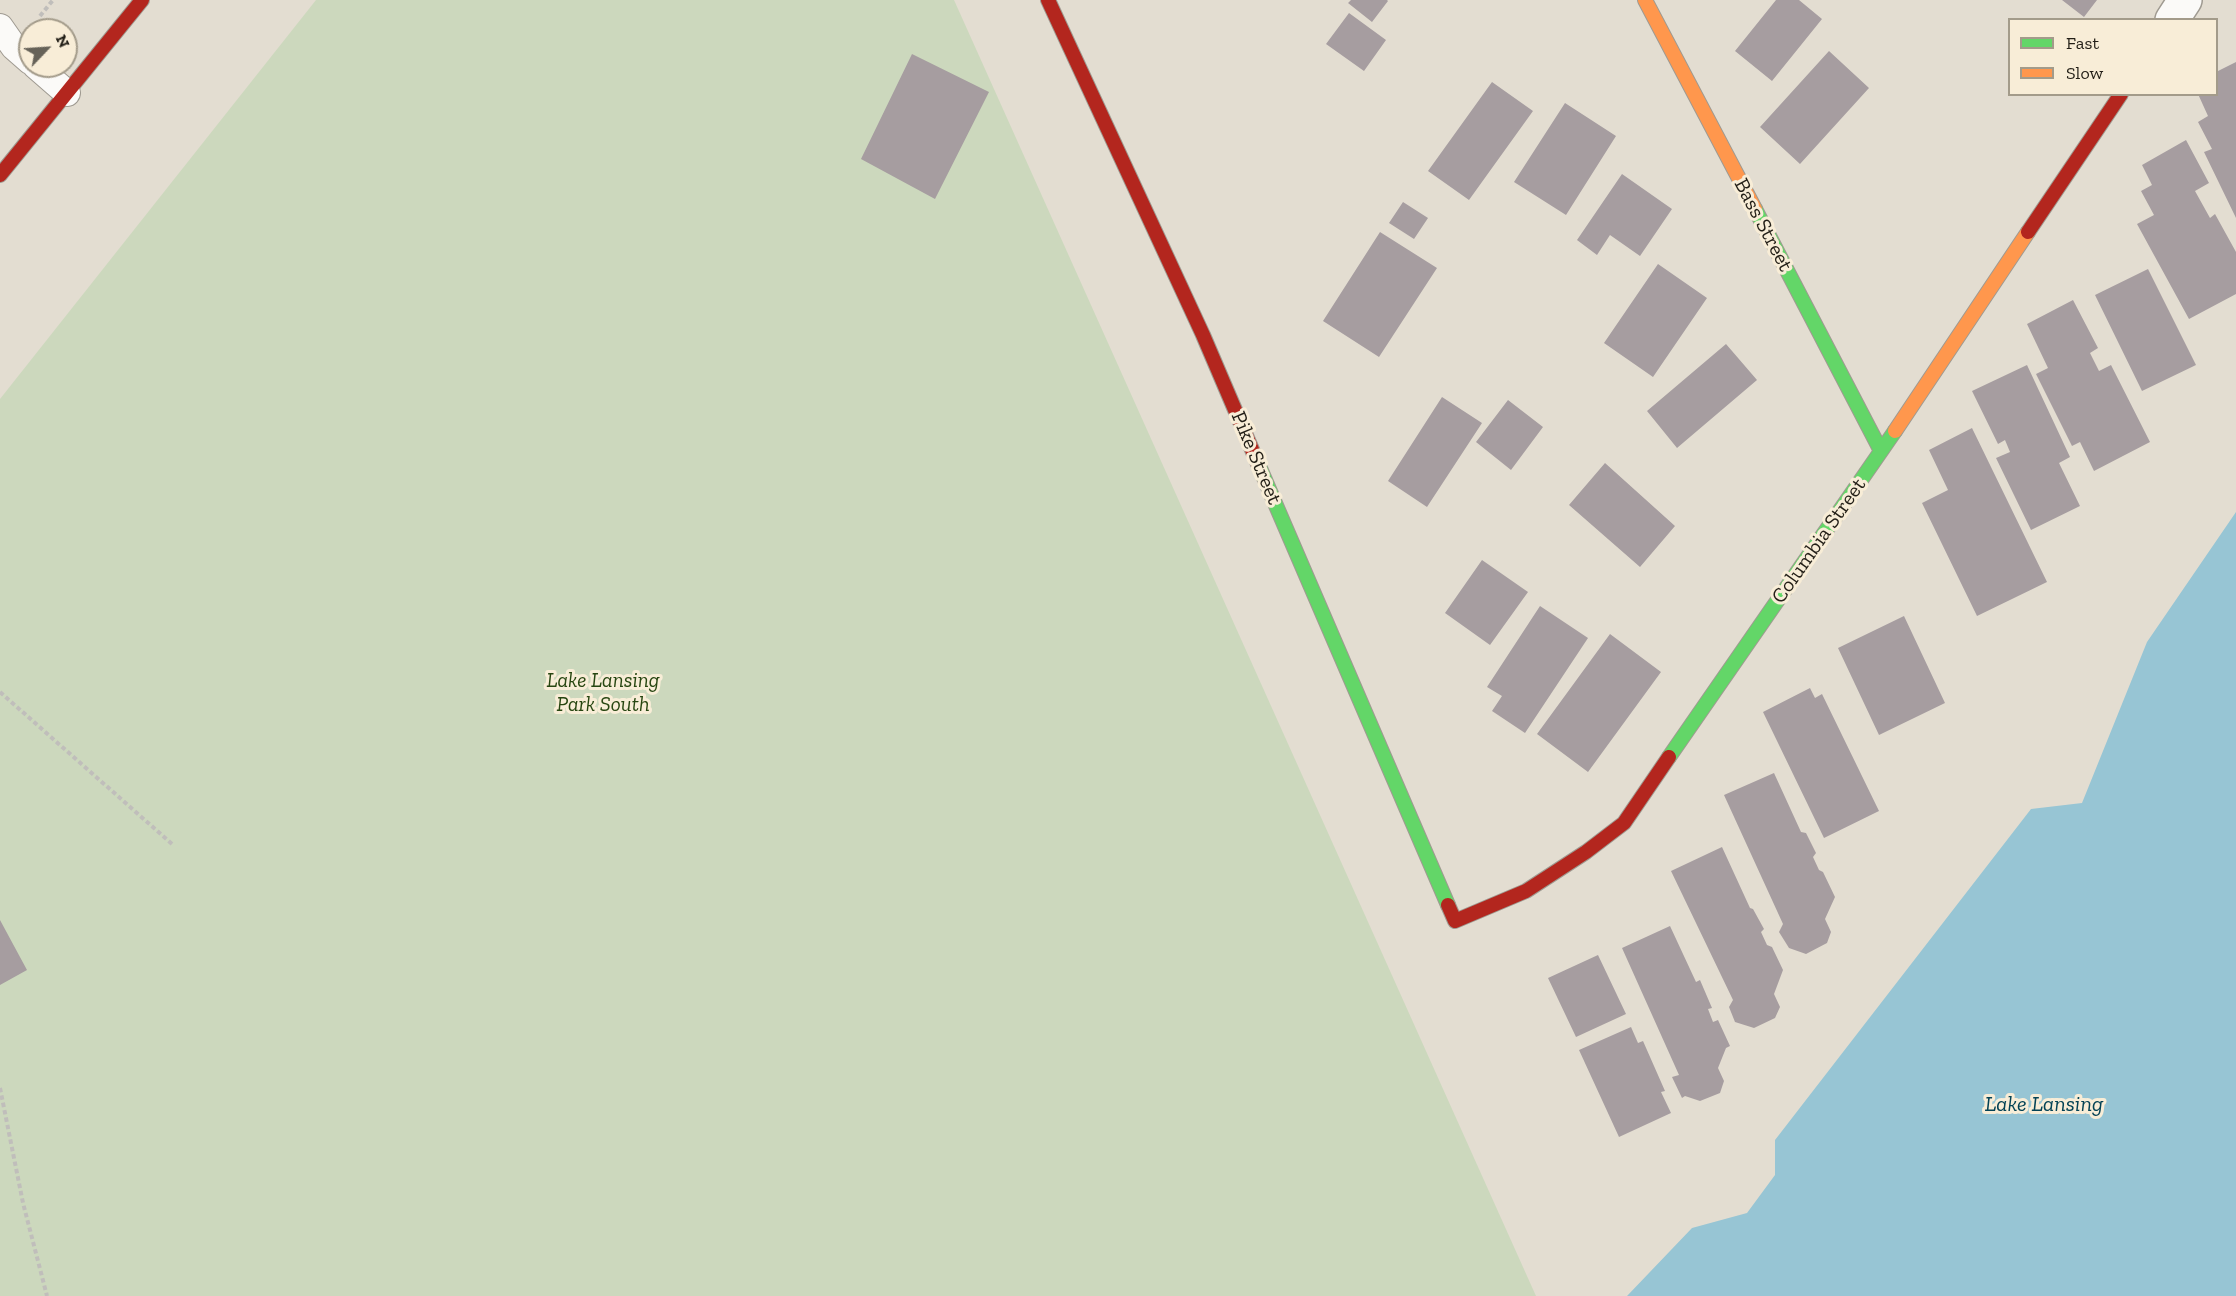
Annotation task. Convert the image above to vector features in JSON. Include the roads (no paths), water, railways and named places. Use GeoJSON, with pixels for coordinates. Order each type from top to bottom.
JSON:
{"type":"FeatureCollection","features":[{"type":"Feature","properties":{"kind":"street"},"geometry":{"type":"LineString","coordinates":[[0,175],[142,0]]}},
{"type":"Feature","properties":{"kind":"street","name":"Pike Street"},"geometry":{"type":"LineString","coordinates":[[1048,0],[1203,335],[1455,921]]}},
{"type":"Feature","properties":{"kind":"street","name":"Bass Street"},"geometry":{"type":"LineString","coordinates":[[1645,0],[1881,451]]}},
{"type":"Feature","properties":{"kind":"street"},"geometry":{"type":"LineString","coordinates":[[2173,18],[2185,0]]}},
{"type":"Feature","properties":{"kind":"street","name":"Columbia Street"},"geometry":{"type":"LineString","coordinates":[[1455,921],[1526,891],[1586,852],[1624,823],[1881,451],[2120,96]]}},
{"type":"Feature","properties":{"kind":"lane"},"geometry":{"type":"LineString","coordinates":[[0,27],[18,50]]}},
{"type":"Feature","properties":{"kind":"lane"},"geometry":{"type":"LineString","coordinates":[[49,78],[66,93]]}},
{"type":"Feature","properties":{"kind":"water","name":"Lake Lansing"},"geometry":{"type":"Polygon","coordinates":[[[2236,512],[2236,1296],[1627,1296],[1692,1228],[1747,1213],[1775,1175],[1775,1140],[2031,809],[2082,803],[2147,642],[2236,512]]]}},
{"type":"Feature","properties":{"kind":"park label","name":"Lake Lansing Park South"},"geometry":{"type":"Point","coordinates":[603,693]}}]}
